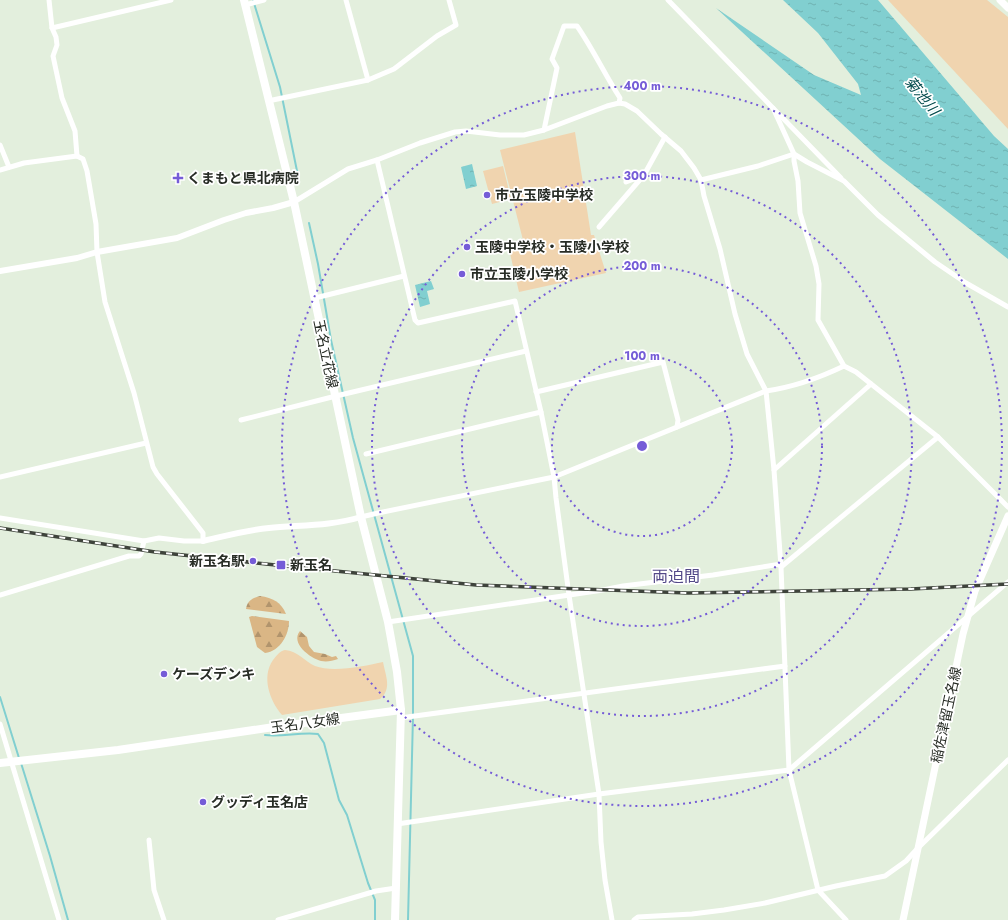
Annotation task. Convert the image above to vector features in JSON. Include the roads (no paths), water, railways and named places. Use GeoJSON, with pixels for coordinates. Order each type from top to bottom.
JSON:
{"type":"FeatureCollection","features":[{"type":"Feature","properties":{"kind":"main road"},"geometry":{"type":"LineString","coordinates":[[1000,0],[1008,8]]}},
{"type":"Feature","properties":{"kind":"main road","name":"玉名立花線"},"geometry":{"type":"LineString","coordinates":[[244,2],[318,297],[336,396],[361,517],[388,622],[403,715]]}},
{"type":"Feature","properties":{"kind":"main road","name":"稲佐津留玉名線"},"geometry":{"type":"LineString","coordinates":[[903,920],[968,616],[975,591],[1008,516]]}},
{"type":"Feature","properties":{"kind":"main road"},"geometry":{"type":"LineString","coordinates":[[395,920],[397,824],[403,715]]}},
{"type":"Feature","properties":{"kind":"main road","name":"玉名八女線"},"geometry":{"type":"LineString","coordinates":[[0,763],[118,750],[266,728],[403,715]]}},
{"type":"Feature","properties":{"kind":"street"},"geometry":{"type":"LineString","coordinates":[[48,0],[52,28],[56,37],[57,45],[53,56],[56,74],[62,98],[75,131],[77,156]]}},
{"type":"Feature","properties":{"kind":"street"},"geometry":{"type":"LineString","coordinates":[[140,0],[142,7]]}},
{"type":"Feature","properties":{"kind":"street"},"geometry":{"type":"LineString","coordinates":[[52,28],[171,0]]}},
{"type":"Feature","properties":{"kind":"street"},"geometry":{"type":"LineString","coordinates":[[244,2],[264,0]]}},
{"type":"Feature","properties":{"kind":"street"},"geometry":{"type":"LineString","coordinates":[[346,0],[368,80]]}},
{"type":"Feature","properties":{"kind":"street"},"geometry":{"type":"LineString","coordinates":[[268,101],[368,80],[394,69],[436,36],[456,25],[449,0]]}},
{"type":"Feature","properties":{"kind":"street"},"geometry":{"type":"LineString","coordinates":[[668,0],[878,215],[935,262],[966,283],[1008,307]]}},
{"type":"Feature","properties":{"kind":"street"},"geometry":{"type":"LineString","coordinates":[[544,130],[558,68],[552,60],[564,26],[577,26],[589,43],[607,78],[620,98],[619,103]]}},
{"type":"Feature","properties":{"kind":"street"},"geometry":{"type":"LineString","coordinates":[[0,271],[77,258],[97,252],[177,238],[246,213],[294,202],[348,169],[455,132],[466,131],[500,135],[524,134],[544,130],[607,106],[619,103],[626,104],[637,111],[681,151],[701,180],[704,196],[720,249],[735,314],[747,354],[766,391],[774,470],[781,566],[789,770],[818,890],[846,920]]}},
{"type":"Feature","properties":{"kind":"street"},"geometry":{"type":"LineString","coordinates":[[773,108],[794,154],[798,181],[800,213],[816,266],[819,284],[818,320],[844,366],[856,372],[938,437],[1008,507]]}},
{"type":"Feature","properties":{"kind":"street"},"geometry":{"type":"LineString","coordinates":[[599,227],[644,175],[665,137]]}},
{"type":"Feature","properties":{"kind":"street"},"geometry":{"type":"LineString","coordinates":[[0,145],[9,167]]}},
{"type":"Feature","properties":{"kind":"street"},"geometry":{"type":"LineString","coordinates":[[701,180],[758,166],[794,154]]}},
{"type":"Feature","properties":{"kind":"street"},"geometry":{"type":"LineString","coordinates":[[794,154],[844,181]]}},
{"type":"Feature","properties":{"kind":"street"},"geometry":{"type":"LineString","coordinates":[[0,170],[24,163],[77,156],[83,159],[87,171],[96,224],[97,252],[105,302],[134,393],[153,467],[203,533],[203,541]]}},
{"type":"Feature","properties":{"kind":"street"},"geometry":{"type":"LineString","coordinates":[[377,160],[415,320],[418,323],[515,301],[541,412],[554,477],[569,595],[599,794],[601,842],[605,880],[612,920]]}},
{"type":"Feature","properties":{"kind":"street"},"geometry":{"type":"LineString","coordinates":[[626,182],[644,175]]}},
{"type":"Feature","properties":{"kind":"street"},"geometry":{"type":"LineString","coordinates":[[318,297],[404,276]]}},
{"type":"Feature","properties":{"kind":"street"},"geometry":{"type":"LineString","coordinates":[[240,420],[526,351]]}},
{"type":"Feature","properties":{"kind":"street"},"geometry":{"type":"LineString","coordinates":[[536,392],[663,362],[678,420],[677,427]]}},
{"type":"Feature","properties":{"kind":"street"},"geometry":{"type":"LineString","coordinates":[[0,518],[144,541],[159,538],[203,541],[268,528],[320,525],[348,521],[370,514],[554,477],[766,391],[820,378],[844,366]]}},
{"type":"Feature","properties":{"kind":"street"},"geometry":{"type":"LineString","coordinates":[[774,470],[871,384]]}},
{"type":"Feature","properties":{"kind":"street"},"geometry":{"type":"LineString","coordinates":[[366,454],[541,412]]}},
{"type":"Feature","properties":{"kind":"street"},"geometry":{"type":"LineString","coordinates":[[388,622],[623,586],[781,566],[938,437]]}},
{"type":"Feature","properties":{"kind":"street"},"geometry":{"type":"LineString","coordinates":[[0,477],[146,443]]}},
{"type":"Feature","properties":{"kind":"street"},"geometry":{"type":"LineString","coordinates":[[0,595],[128,556],[139,556],[141,554],[144,541]]}},
{"type":"Feature","properties":{"kind":"street"},"geometry":{"type":"LineString","coordinates":[[397,824],[599,794],[789,770],[1008,582]]}},
{"type":"Feature","properties":{"kind":"street"},"geometry":{"type":"LineString","coordinates":[[403,715],[417,716],[785,666]]}},
{"type":"Feature","properties":{"kind":"street"},"geometry":{"type":"LineString","coordinates":[[0,724],[10,762],[29,818],[59,920]]}},
{"type":"Feature","properties":{"kind":"street"},"geometry":{"type":"LineString","coordinates":[[634,920],[638,917],[692,914],[765,903],[885,876],[906,861],[1008,760]]}},
{"type":"Feature","properties":{"kind":"street"},"geometry":{"type":"LineString","coordinates":[[149,840],[154,890],[164,920]]}},
{"type":"Feature","properties":{"kind":"street"},"geometry":{"type":"LineString","coordinates":[[278,920],[376,891],[396,888]]}},
{"type":"Feature","properties":{"kind":"water","name":"菊池川"},"geometry":{"type":"Polygon","coordinates":[[[783,0],[878,0],[994,136],[1008,149],[1008,259],[880,159],[716,8],[814,75],[861,95],[858,84],[818,33],[783,0]]]}},
{"type":"Feature","properties":{"kind":"water"},"geometry":{"type":"Polygon","coordinates":[[[472,164],[477,186],[466,189],[461,167],[472,164]]]}},
{"type":"Feature","properties":{"kind":"water"},"geometry":{"type":"Polygon","coordinates":[[[431,281],[434,289],[427,291],[430,304],[420,307],[415,285],[431,281]]]}},
{"type":"Feature","properties":{"kind":"waterway"},"geometry":{"type":"LineString","coordinates":[[253,0],[280,87],[298,176]]}},
{"type":"Feature","properties":{"kind":"waterway"},"geometry":{"type":"LineString","coordinates":[[309,223],[318,264],[331,340],[353,438],[413,656],[408,920]]}},
{"type":"Feature","properties":{"kind":"waterway"},"geometry":{"type":"LineString","coordinates":[[0,697],[19,758]]}},
{"type":"Feature","properties":{"kind":"waterway"},"geometry":{"type":"LineString","coordinates":[[265,735],[318,734],[324,743],[339,800],[347,815],[368,883],[375,900],[375,920]]}},
{"type":"Feature","properties":{"kind":"waterway"},"geometry":{"type":"LineString","coordinates":[[21,763],[68,920]]}},
{"type":"Feature","properties":{"kind":"railway"},"geometry":{"type":"LineString","coordinates":[[0,528],[155,552],[476,585],[688,593],[911,589],[1008,584]]}},
{"type":"Feature","properties":{"kind":"place","name":"くまもと県北病院"},"geometry":{"type":"Point","coordinates":[178,178]}},
{"type":"Feature","properties":{"kind":"place","name":"市立玉陵中学校"},"geometry":{"type":"Point","coordinates":[487,195]}},
{"type":"Feature","properties":{"kind":"place","name":"玉陵中学校・玉陵小学校"},"geometry":{"type":"Point","coordinates":[467,247]}},
{"type":"Feature","properties":{"kind":"place","name":"市立玉陵小学校"},"geometry":{"type":"Point","coordinates":[462,274]}},
{"type":"Feature","properties":{"kind":"place","name":"新玉名駅"},"geometry":{"type":"Point","coordinates":[253,561]}},
{"type":"Feature","properties":{"kind":"place","name":"新玉名"},"geometry":{"type":"Point","coordinates":[281,565]}},
{"type":"Feature","properties":{"kind":"place","name":"ケーズデンキ"},"geometry":{"type":"Point","coordinates":[164,674]}},
{"type":"Feature","properties":{"kind":"place","name":"グッディ玉名店"},"geometry":{"type":"Point","coordinates":[203,802]}},
{"type":"Feature","properties":{"kind":"district","name":"両迫間"},"geometry":{"type":"Point","coordinates":[676,576]}}]}
